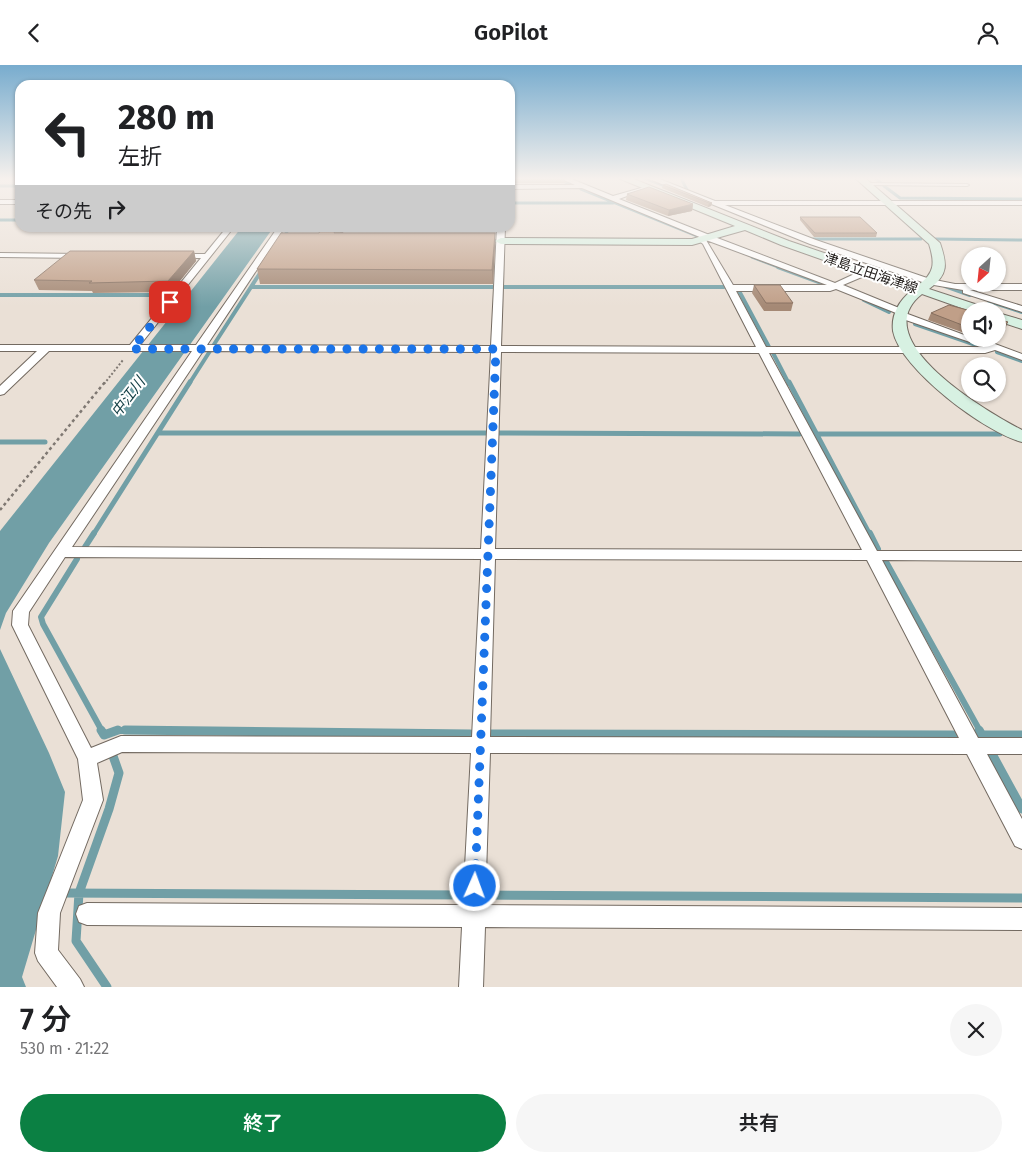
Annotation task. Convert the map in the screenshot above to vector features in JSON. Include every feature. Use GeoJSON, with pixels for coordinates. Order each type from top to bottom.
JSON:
{"type":"FeatureCollection","features":[{"type":"Feature","properties":{"kind":"street"},"geometry":{"type":"LineString","coordinates":[[664,221],[706,239],[836,285],[901,314],[961,336]]}},
{"type":"Feature","properties":{"kind":"street","name":"津島立田海津線"},"geometry":{"type":"LineString","coordinates":[[732,221],[784,243],[961,304]]}},
{"type":"Feature","properties":{"kind":"street"},"geometry":{"type":"LineString","coordinates":[[761,221],[814,242],[1022,309]]}},
{"type":"Feature","properties":{"kind":"street"},"geometry":{"type":"LineString","coordinates":[[908,221],[934,243],[940,256],[941,270],[932,281],[919,290],[906,303],[901,314],[901,333],[907,349],[923,370],[954,395],[1021,436]]}},
{"type":"Feature","properties":{"kind":"street"},"geometry":{"type":"LineString","coordinates":[[496,241],[692,241],[706,239],[745,227]]}},
{"type":"Feature","properties":{"kind":"street"},"geometry":{"type":"LineString","coordinates":[[136,349],[227,232]]}},
{"type":"Feature","properties":{"kind":"street"},"geometry":{"type":"LineString","coordinates":[[72,987],[46,953],[49,913],[66,877],[93,800],[87,759],[20,625],[21,611],[62,553],[196,348],[279,232]]}},
{"type":"Feature","properties":{"kind":"street"},"geometry":{"type":"LineString","coordinates":[[471,987],[496,349],[496,241],[499,232]]}},
{"type":"Feature","properties":{"kind":"street"},"geometry":{"type":"LineString","coordinates":[[706,239],[762,349],[1022,839]]}},
{"type":"Feature","properties":{"kind":"street"},"geometry":{"type":"LineString","coordinates":[[274,240],[284,240]]}},
{"type":"Feature","properties":{"kind":"street"},"geometry":{"type":"LineString","coordinates":[[0,255],[89,256]]}},
{"type":"Feature","properties":{"kind":"street"},"geometry":{"type":"LineString","coordinates":[[168,256],[208,256]]}},
{"type":"Feature","properties":{"kind":"street"},"geometry":{"type":"LineString","coordinates":[[730,288],[830,288],[866,271]]}},
{"type":"Feature","properties":{"kind":"street"},"geometry":{"type":"LineString","coordinates":[[955,287],[1022,287]]}},
{"type":"Feature","properties":{"kind":"street"},"geometry":{"type":"LineString","coordinates":[[1006,320],[1022,325]]}},
{"type":"Feature","properties":{"kind":"street"},"geometry":{"type":"LineString","coordinates":[[0,348],[985,350],[995,347],[1022,357]]}},
{"type":"Feature","properties":{"kind":"street"},"geometry":{"type":"LineString","coordinates":[[0,393],[46,348]]}},
{"type":"Feature","properties":{"kind":"street"},"geometry":{"type":"LineString","coordinates":[[62,553],[1022,555]]}},
{"type":"Feature","properties":{"kind":"street"},"geometry":{"type":"LineString","coordinates":[[87,759],[121,744],[1022,746]]}},
{"type":"Feature","properties":{"kind":"street"},"geometry":{"type":"LineString","coordinates":[[87,914],[474,913],[1022,919]]}},
{"type":"Feature","properties":{"kind":"path"},"geometry":{"type":"LineString","coordinates":[[0,510],[136,349]]}},
{"type":"Feature","properties":{"kind":"water","name":"中江川"},"geometry":{"type":"Polygon","coordinates":[[[238,232],[270,232],[49,543],[6,613],[0,630],[0,531],[238,232]]]}},
{"type":"Feature","properties":{"kind":"water"},"geometry":{"type":"Polygon","coordinates":[[[0,649],[49,753],[65,792],[58,856],[22,977],[26,987],[0,987],[0,649]]]}},
{"type":"Feature","properties":{"kind":"building"},"geometry":{"type":"Polygon","coordinates":[[[804,221],[864,221],[877,233],[815,233],[804,221]]]}},
{"type":"Feature","properties":{"kind":"building"},"geometry":{"type":"Polygon","coordinates":[[[281,233],[495,233],[492,270],[257,269],[281,233]]]}},
{"type":"Feature","properties":{"kind":"building"},"geometry":{"type":"Polygon","coordinates":[[[70,251],[194,251],[168,281],[89,283],[92,281],[34,280],[70,251]]]}},
{"type":"Feature","properties":{"kind":"building"},"geometry":{"type":"Polygon","coordinates":[[[754,285],[780,285],[793,303],[766,303],[754,285]]]}},
{"type":"Feature","properties":{"kind":"building"},"geometry":{"type":"Polygon","coordinates":[[[949,305],[961,308],[961,325],[931,313],[949,305]]]}},
{"type":"Feature","properties":{"kind":"waterway"},"geometry":{"type":"LineString","coordinates":[[660,221],[700,237]]}},
{"type":"Feature","properties":{"kind":"waterway"},"geometry":{"type":"LineString","coordinates":[[283,238],[287,232]]}},
{"type":"Feature","properties":{"kind":"waterway"},"geometry":{"type":"LineString","coordinates":[[813,239],[921,239]]}},
{"type":"Feature","properties":{"kind":"waterway"},"geometry":{"type":"LineString","coordinates":[[936,239],[1022,240]]}},
{"type":"Feature","properties":{"kind":"waterway"},"geometry":{"type":"LineString","coordinates":[[752,257],[781,268]]}},
{"type":"Feature","properties":{"kind":"waterway"},"geometry":{"type":"LineString","coordinates":[[778,267],[827,285]]}},
{"type":"Feature","properties":{"kind":"waterway"},"geometry":{"type":"LineString","coordinates":[[251,287],[262,270]]}},
{"type":"Feature","properties":{"kind":"waterway"},"geometry":{"type":"LineString","coordinates":[[945,286],[970,295]]}},
{"type":"Feature","properties":{"kind":"waterway"},"geometry":{"type":"LineString","coordinates":[[213,346],[251,287]]}},
{"type":"Feature","properties":{"kind":"waterway"},"geometry":{"type":"LineString","coordinates":[[251,287],[494,287]]}},
{"type":"Feature","properties":{"kind":"waterway"},"geometry":{"type":"LineString","coordinates":[[504,287],[724,287]]}},
{"type":"Feature","properties":{"kind":"waterway"},"geometry":{"type":"LineString","coordinates":[[738,289],[769,347]]}},
{"type":"Feature","properties":{"kind":"waterway"},"geometry":{"type":"LineString","coordinates":[[0,295],[168,295]]}},
{"type":"Feature","properties":{"kind":"waterway"},"geometry":{"type":"LineString","coordinates":[[864,300],[889,312]]}},
{"type":"Feature","properties":{"kind":"waterway"},"geometry":{"type":"LineString","coordinates":[[989,301],[1022,312]]}},
{"type":"Feature","properties":{"kind":"waterway"},"geometry":{"type":"LineString","coordinates":[[915,324],[961,340]]}},
{"type":"Feature","properties":{"kind":"waterway"},"geometry":{"type":"LineString","coordinates":[[189,384],[210,351]]}},
{"type":"Feature","properties":{"kind":"waterway"},"geometry":{"type":"LineString","coordinates":[[997,352],[1022,361]]}},
{"type":"Feature","properties":{"kind":"waterway"},"geometry":{"type":"LineString","coordinates":[[773,353],[789,384]]}},
{"type":"Feature","properties":{"kind":"waterway"},"geometry":{"type":"LineString","coordinates":[[93,535],[190,382]]}},
{"type":"Feature","properties":{"kind":"waterway"},"geometry":{"type":"LineString","coordinates":[[789,382],[817,434]]}},
{"type":"Feature","properties":{"kind":"waterway"},"geometry":{"type":"LineString","coordinates":[[158,433],[486,433]]}},
{"type":"Feature","properties":{"kind":"waterway"},"geometry":{"type":"LineString","coordinates":[[499,433],[800,434]]}},
{"type":"Feature","properties":{"kind":"waterway"},"geometry":{"type":"LineString","coordinates":[[817,434],[1000,434]]}},
{"type":"Feature","properties":{"kind":"waterway"},"geometry":{"type":"LineString","coordinates":[[817,434],[870,535]]}},
{"type":"Feature","properties":{"kind":"waterway"},"geometry":{"type":"LineString","coordinates":[[0,442],[45,442]]}},
{"type":"Feature","properties":{"kind":"waterway"},"geometry":{"type":"LineString","coordinates":[[85,547],[94,533]]}},
{"type":"Feature","properties":{"kind":"waterway"},"geometry":{"type":"LineString","coordinates":[[870,533],[878,549]]}},
{"type":"Feature","properties":{"kind":"waterway"},"geometry":{"type":"LineString","coordinates":[[77,559],[41,617],[43,624],[102,731]]}},
{"type":"Feature","properties":{"kind":"waterway"},"geometry":{"type":"LineString","coordinates":[[885,560],[980,731]]}},
{"type":"Feature","properties":{"kind":"waterway"},"geometry":{"type":"LineString","coordinates":[[101,730],[104,735],[115,731]]}},
{"type":"Feature","properties":{"kind":"waterway"},"geometry":{"type":"LineString","coordinates":[[125,730],[211,731]]}},
{"type":"Feature","properties":{"kind":"waterway"},"geometry":{"type":"LineString","coordinates":[[979,730],[982,735],[1022,735]]}},
{"type":"Feature","properties":{"kind":"waterway"},"geometry":{"type":"LineString","coordinates":[[115,731],[211,731]]}},
{"type":"Feature","properties":{"kind":"waterway"},"geometry":{"type":"LineString","coordinates":[[211,731],[235,731]]}},
{"type":"Feature","properties":{"kind":"waterway"},"geometry":{"type":"LineString","coordinates":[[211,731],[470,734]]}},
{"type":"Feature","properties":{"kind":"waterway"},"geometry":{"type":"LineString","coordinates":[[491,734],[953,735]]}},
{"type":"Feature","properties":{"kind":"waterway"},"geometry":{"type":"LineString","coordinates":[[992,754],[1022,809]]}},
{"type":"Feature","properties":{"kind":"waterway"},"geometry":{"type":"LineString","coordinates":[[79,893],[109,809],[119,773],[113,756]]}},
{"type":"Feature","properties":{"kind":"waterway"},"geometry":{"type":"LineString","coordinates":[[62,893],[79,893]]}},
{"type":"Feature","properties":{"kind":"waterway"},"geometry":{"type":"LineString","coordinates":[[79,893],[470,895]]}},
{"type":"Feature","properties":{"kind":"waterway"},"geometry":{"type":"LineString","coordinates":[[79,893],[76,941],[107,987]]}},
{"type":"Feature","properties":{"kind":"waterway"},"geometry":{"type":"LineString","coordinates":[[479,895],[1022,898]]}},
{"type":"Feature","properties":{"kind":"route"},"geometry":{"type":"LineString","coordinates":[[170,302],[132,349],[496,349],[475,886]]}}]}
